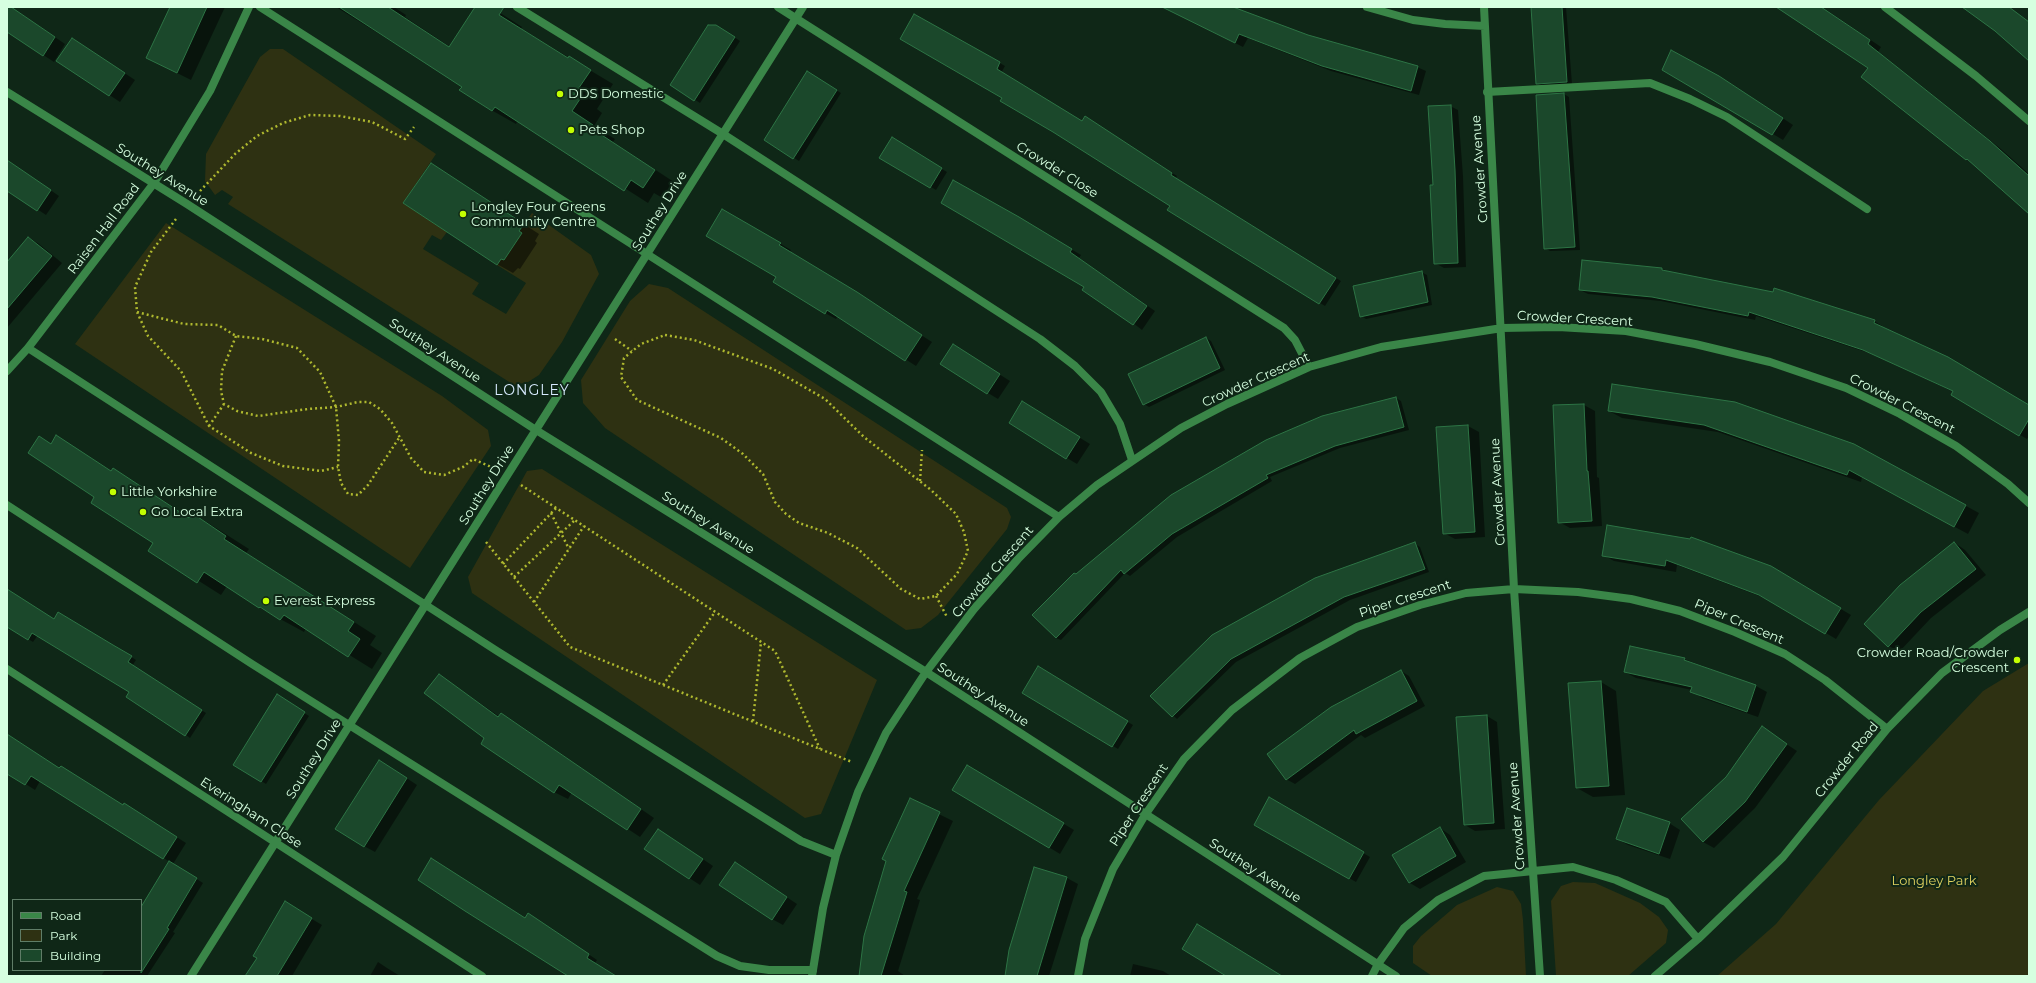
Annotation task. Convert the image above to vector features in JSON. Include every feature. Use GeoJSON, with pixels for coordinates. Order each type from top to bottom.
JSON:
{"type":"FeatureCollection","features":[{"type":"Feature","properties":{"kind":"street","name":"Raisen Hall Road"},"geometry":{"type":"LineString","coordinates":[[7,371],[28,348],[154,183],[210,91],[249,7]]}},
{"type":"Feature","properties":{"kind":"street"},"geometry":{"type":"LineString","coordinates":[[260,7],[1059,517]]}},
{"type":"Feature","properties":{"kind":"street"},"geometry":{"type":"LineString","coordinates":[[517,7],[723,134],[1040,339],[1075,366],[1101,392],[1120,424],[1132,460]]}},
{"type":"Feature","properties":{"kind":"street","name":"Crowder Close"},"geometry":{"type":"LineString","coordinates":[[778,7],[1284,328],[1295,340],[1309,367]]}},
{"type":"Feature","properties":{"kind":"street","name":"Southey Drive"},"geometry":{"type":"LineString","coordinates":[[192,976],[803,7]]}},
{"type":"Feature","properties":{"kind":"street"},"geometry":{"type":"LineString","coordinates":[[1367,7],[1413,20],[1445,24],[1486,26]]}},
{"type":"Feature","properties":{"kind":"street","name":"Crowder Avenue"},"geometry":{"type":"LineString","coordinates":[[1484,7],[1486,26],[1487,92],[1502,328],[1514,589],[1540,976]]}},
{"type":"Feature","properties":{"kind":"street"},"geometry":{"type":"LineString","coordinates":[[1885,7],[1976,76],[2029,121]]}},
{"type":"Feature","properties":{"kind":"street"},"geometry":{"type":"LineString","coordinates":[[1487,92],[1650,83],[1690,99],[1727,117],[1867,210]]}},
{"type":"Feature","properties":{"kind":"street","name":"Southey Avenue"},"geometry":{"type":"LineString","coordinates":[[7,92],[187,204],[536,430],[926,672],[1396,976]]}},
{"type":"Feature","properties":{"kind":"street","name":"Crowder Crescent"},"geometry":{"type":"LineString","coordinates":[[812,973],[822,908],[836,855],[858,792],[886,733],[926,672],[994,587],[1059,517],[1097,485],[1132,460],[1181,428],[1220,407],[1309,367],[1381,347],[1502,328],[1558,328],[1626,331],[1695,344],[1784,367],[1846,388],[1900,414],[1956,446],[2008,484],[2029,504]]}},
{"type":"Feature","properties":{"kind":"street"},"geometry":{"type":"LineString","coordinates":[[28,348],[425,606],[801,841],[836,855]]}},
{"type":"Feature","properties":{"kind":"street"},"geometry":{"type":"LineString","coordinates":[[7,506],[350,725],[717,956],[748,967],[812,973]]}},
{"type":"Feature","properties":{"kind":"street","name":"Piper Crescent"},"geometry":{"type":"LineString","coordinates":[[1078,976],[1085,939],[1113,868],[1145,815],[1184,759],[1232,710],[1300,658],[1357,627],[1420,605],[1466,593],[1514,589],[1578,592],[1631,599],[1687,613],[1785,654],[1825,680],[1887,729]]}},
{"type":"Feature","properties":{"kind":"street","name":"Crowder Road"},"geometry":{"type":"LineString","coordinates":[[1655,976],[1698,939],[1783,857],[1887,729],[1942,673],[2000,630],[2029,612]]}},
{"type":"Feature","properties":{"kind":"street","name":"Everingham Close"},"geometry":{"type":"LineString","coordinates":[[7,670],[482,976]]}},
{"type":"Feature","properties":{"kind":"street"},"geometry":{"type":"LineString","coordinates":[[1372,976],[1378,964],[1404,928],[1438,900],[1484,876],[1573,867],[1623,883],[1666,902],[1698,939]]}},
{"type":"Feature","properties":{"kind":"path"},"geometry":{"type":"LineString","coordinates":[[338,467],[321,471],[283,466],[251,453],[209,426],[181,371],[148,336],[137,312],[135,287],[151,252],[187,204],[235,154],[257,136],[283,123],[310,115],[340,116],[372,122],[405,139],[425,112]]}},
{"type":"Feature","properties":{"kind":"path"},"geometry":{"type":"LineString","coordinates":[[137,312],[184,324],[218,325],[236,336],[262,339],[297,348],[320,372],[336,407],[339,441],[338,467],[341,483],[348,494],[358,495],[368,485],[399,437]]}},
{"type":"Feature","properties":{"kind":"path"},"geometry":{"type":"LineString","coordinates":[[666,335],[694,340],[772,369],[825,400],[864,437],[920,482],[931,490],[956,514],[964,532],[968,551],[958,574],[936,596],[920,600],[901,589],[857,548],[828,533],[799,523],[786,514],[775,502],[763,474],[743,454],[721,438],[637,400],[621,377],[624,358],[641,344],[666,335]]}},
{"type":"Feature","properties":{"kind":"path"},"geometry":{"type":"LineString","coordinates":[[209,426],[224,404],[221,391],[222,371],[236,336]]}},
{"type":"Feature","properties":{"kind":"path"},"geometry":{"type":"LineString","coordinates":[[224,404],[237,411],[258,416],[308,409],[336,407],[358,402],[369,402],[380,409],[392,423],[410,458],[424,472],[444,475],[463,467],[474,459],[507,476],[776,651],[820,749]]}},
{"type":"Feature","properties":{"kind":"path"},"geometry":{"type":"LineString","coordinates":[[920,482],[923,430]]}},
{"type":"Feature","properties":{"kind":"path"},"geometry":{"type":"LineString","coordinates":[[503,564],[556,508]]}},
{"type":"Feature","properties":{"kind":"path"},"geometry":{"type":"LineString","coordinates":[[551,513],[569,549]]}},
{"type":"Feature","properties":{"kind":"path"},"geometry":{"type":"LineString","coordinates":[[514,577],[575,520]]}},
{"type":"Feature","properties":{"kind":"path"},"geometry":{"type":"LineString","coordinates":[[534,602],[584,526]]}},
{"type":"Feature","properties":{"kind":"path"},"geometry":{"type":"LineString","coordinates":[[475,527],[570,647],[869,769]]}},
{"type":"Feature","properties":{"kind":"path"},"geometry":{"type":"LineString","coordinates":[[663,685],[715,612]]}},
{"type":"Feature","properties":{"kind":"path"},"geometry":{"type":"LineString","coordinates":[[752,721],[761,642]]}},
{"type":"Feature","properties":{"kind":"green space"},"geometry":{"type":"Polygon","coordinates":[[[270,49],[283,49],[436,154],[403,203],[447,232],[441,240],[432,235],[423,249],[479,283],[472,294],[506,314],[526,283],[497,265],[501,259],[504,260],[522,233],[519,231],[532,213],[591,255],[599,274],[562,342],[539,375],[528,382],[514,385],[228,204],[233,197],[222,190],[215,195],[205,181],[206,154],[260,57],[270,49]]]}},
{"type":"Feature","properties":{"kind":"green space"},"geometry":{"type":"Polygon","coordinates":[[[166,223],[442,396],[488,430],[491,446],[410,568],[75,344],[166,223]]]}},
{"type":"Feature","properties":{"kind":"green space"},"geometry":{"type":"Polygon","coordinates":[[[649,284],[668,288],[1007,508],[1011,517],[1007,529],[938,615],[921,628],[906,630],[605,428],[583,403],[581,380],[630,301],[649,284]]]}},
{"type":"Feature","properties":{"kind":"green space"},"geometry":{"type":"Polygon","coordinates":[[[542,469],[877,680],[821,814],[805,818],[472,593],[468,577],[527,471],[542,469]]]}},
{"type":"Feature","properties":{"kind":"green space","name":"Longley Park"},"geometry":{"type":"Polygon","coordinates":[[[2029,663],[2029,976],[1717,976],[1776,924],[1879,800],[1983,691],[2029,663]]]}},
{"type":"Feature","properties":{"kind":"green space"},"geometry":{"type":"Polygon","coordinates":[[[1573,882],[1595,883],[1640,903],[1659,917],[1668,930],[1666,943],[1628,976],[1556,976],[1551,901],[1561,886],[1573,882]]]}},
{"type":"Feature","properties":{"kind":"green space"},"geometry":{"type":"Polygon","coordinates":[[[1497,887],[1513,891],[1521,904],[1526,976],[1432,976],[1413,963],[1413,946],[1421,936],[1457,905],[1497,887]]]}},
{"type":"Feature","properties":{"kind":"building"},"geometry":{"type":"Polygon","coordinates":[[[7,7],[11,7],[55,37],[43,56],[7,32],[7,7]]]}},
{"type":"Feature","properties":{"kind":"building"},"geometry":{"type":"Polygon","coordinates":[[[170,7],[207,7],[177,73],[146,58],[170,7]]]}},
{"type":"Feature","properties":{"kind":"building"},"geometry":{"type":"Polygon","coordinates":[[[339,7],[388,7],[449,47],[475,7],[504,7],[499,15],[568,58],[569,56],[591,70],[574,95],[580,99],[572,111],[593,125],[591,128],[655,170],[643,188],[631,180],[624,191],[495,107],[492,111],[459,90],[462,87],[339,7]]]}},
{"type":"Feature","properties":{"kind":"building"},"geometry":{"type":"Polygon","coordinates":[[[1162,7],[1233,7],[1308,35],[1418,66],[1411,91],[1322,66],[1239,34],[1235,43],[1162,7]]]}},
{"type":"Feature","properties":{"kind":"building"},"geometry":{"type":"Polygon","coordinates":[[[1531,7],[1562,7],[1567,82],[1536,84],[1531,7]]]}},
{"type":"Feature","properties":{"kind":"building"},"geometry":{"type":"Polygon","coordinates":[[[1776,7],[1821,7],[1870,40],[1868,44],[1990,141],[2029,176],[2029,214],[1967,159],[1966,160],[1861,77],[1868,68],[1776,7]]]}},
{"type":"Feature","properties":{"kind":"building"},"geometry":{"type":"Polygon","coordinates":[[[1962,7],[2009,7],[2029,22],[2029,61],[1995,31],[1962,7]]]}},
{"type":"Feature","properties":{"kind":"building"},"geometry":{"type":"Polygon","coordinates":[[[914,14],[1000,62],[997,69],[1082,121],[1085,116],[1172,173],[1171,175],[1336,278],[1319,304],[1167,210],[1170,206],[1053,132],[1000,101],[1002,98],[900,39],[914,14]]]}},
{"type":"Feature","properties":{"kind":"building"},"geometry":{"type":"Polygon","coordinates":[[[708,25],[716,25],[735,37],[694,101],[670,85],[708,25]]]}},
{"type":"Feature","properties":{"kind":"building"},"geometry":{"type":"Polygon","coordinates":[[[72,38],[125,73],[109,96],[56,61],[72,38]]]}},
{"type":"Feature","properties":{"kind":"building"},"geometry":{"type":"Polygon","coordinates":[[[1671,50],[1719,76],[1783,118],[1772,135],[1662,70],[1671,50]]]}},
{"type":"Feature","properties":{"kind":"building"},"geometry":{"type":"Polygon","coordinates":[[[807,71],[837,90],[793,159],[764,140],[807,71]]]}},
{"type":"Feature","properties":{"kind":"building"},"geometry":{"type":"Polygon","coordinates":[[[1564,93],[1575,247],[1544,249],[1536,95],[1564,93]]]}},
{"type":"Feature","properties":{"kind":"building"},"geometry":{"type":"Polygon","coordinates":[[[1451,105],[1458,263],[1434,264],[1430,185],[1433,185],[1428,106],[1451,105]]]}},
{"type":"Feature","properties":{"kind":"building"},"geometry":{"type":"Polygon","coordinates":[[[892,137],[942,168],[930,188],[879,158],[892,137]]]}},
{"type":"Feature","properties":{"kind":"building"},"geometry":{"type":"Polygon","coordinates":[[[7,160],[51,190],[37,211],[7,191],[7,160]]]}},
{"type":"Feature","properties":{"kind":"building","name":"Longley Four Greens Community Centre"},"geometry":{"type":"Polygon","coordinates":[[[431,163],[524,224],[519,231],[522,233],[504,260],[501,259],[497,265],[403,203],[431,163]]]}},
{"type":"Feature","properties":{"kind":"building"},"geometry":{"type":"Polygon","coordinates":[[[953,180],[1072,249],[1070,252],[1147,306],[1133,325],[1082,290],[1084,287],[941,203],[953,180]]]}},
{"type":"Feature","properties":{"kind":"building"},"geometry":{"type":"Polygon","coordinates":[[[722,209],[781,243],[779,245],[857,292],[922,335],[905,361],[827,310],[825,314],[773,282],[776,277],[706,236],[722,209]]]}},
{"type":"Feature","properties":{"kind":"building"},"geometry":{"type":"Polygon","coordinates":[[[28,237],[52,256],[7,309],[7,262],[28,237]]]}},
{"type":"Feature","properties":{"kind":"building"},"geometry":{"type":"Polygon","coordinates":[[[1582,260],[1662,268],[1662,270],[1773,292],[1774,288],[1875,320],[1874,323],[1948,357],[2029,405],[2029,419],[2019,436],[1951,395],[1953,391],[1863,350],[1749,312],[1748,316],[1652,297],[1579,290],[1582,260]]]}},
{"type":"Feature","properties":{"kind":"building"},"geometry":{"type":"Polygon","coordinates":[[[1422,271],[1428,302],[1360,317],[1353,286],[1422,271]]]}},
{"type":"Feature","properties":{"kind":"building"},"geometry":{"type":"Polygon","coordinates":[[[1206,337],[1220,368],[1143,405],[1128,374],[1206,337]]]}},
{"type":"Feature","properties":{"kind":"building"},"geometry":{"type":"Polygon","coordinates":[[[953,344],[1000,374],[987,394],[940,364],[953,344]]]}},
{"type":"Feature","properties":{"kind":"building"},"geometry":{"type":"Polygon","coordinates":[[[1612,384],[1735,402],[1854,444],[1966,505],[1954,527],[1849,470],[1847,475],[1704,425],[1608,411],[1612,384]]]}},
{"type":"Feature","properties":{"kind":"building"},"geometry":{"type":"Polygon","coordinates":[[[1396,397],[1404,427],[1335,446],[1266,475],[1268,478],[1172,534],[1124,574],[1121,570],[1056,638],[1032,615],[1074,573],[1076,574],[1171,495],[1266,440],[1322,416],[1396,397]]]}},
{"type":"Feature","properties":{"kind":"building"},"geometry":{"type":"Polygon","coordinates":[[[1022,401],[1080,437],[1066,459],[1009,423],[1022,401]]]}},
{"type":"Feature","properties":{"kind":"building"},"geometry":{"type":"Polygon","coordinates":[[[1584,404],[1587,471],[1592,521],[1558,523],[1553,405],[1584,404]]]}},
{"type":"Feature","properties":{"kind":"building"},"geometry":{"type":"Polygon","coordinates":[[[1468,425],[1475,532],[1443,534],[1436,427],[1468,425]]]}},
{"type":"Feature","properties":{"kind":"building"},"geometry":{"type":"Polygon","coordinates":[[[56,435],[111,471],[113,468],[189,518],[192,513],[226,536],[224,539],[354,622],[348,631],[360,639],[348,657],[284,615],[280,620],[204,572],[197,583],[148,551],[153,543],[91,503],[94,497],[28,453],[39,436],[51,444],[56,435]]]}},
{"type":"Feature","properties":{"kind":"building"},"geometry":{"type":"Polygon","coordinates":[[[1607,525],[1690,539],[1691,537],[1771,566],[1841,608],[1825,634],[1759,595],[1666,560],[1665,566],[1602,556],[1607,525]]]}},
{"type":"Feature","properties":{"kind":"building"},"geometry":{"type":"Polygon","coordinates":[[[1415,542],[1425,569],[1344,597],[1231,659],[1172,717],[1150,696],[1212,635],[1315,578],[1415,542]]]}},
{"type":"Feature","properties":{"kind":"building"},"geometry":{"type":"Polygon","coordinates":[[[1954,542],[1976,569],[1921,612],[1888,647],[1864,624],[1900,585],[1954,542]]]}},
{"type":"Feature","properties":{"kind":"building"},"geometry":{"type":"Polygon","coordinates":[[[7,589],[54,619],[58,612],[132,656],[128,662],[202,710],[185,736],[126,697],[129,692],[32,633],[28,640],[7,627],[7,589]]]}},
{"type":"Feature","properties":{"kind":"building"},"geometry":{"type":"Polygon","coordinates":[[[1630,646],[1685,658],[1684,660],[1756,685],[1747,712],[1690,692],[1692,687],[1624,672],[1630,646]]]}},
{"type":"Feature","properties":{"kind":"building"},"geometry":{"type":"Polygon","coordinates":[[[1038,666],[1128,721],[1112,747],[1022,693],[1038,666]]]}},
{"type":"Feature","properties":{"kind":"building"},"geometry":{"type":"Polygon","coordinates":[[[1401,670],[1417,701],[1356,734],[1354,730],[1286,780],[1267,754],[1331,707],[1401,670]]]}},
{"type":"Feature","properties":{"kind":"building"},"geometry":{"type":"Polygon","coordinates":[[[439,674],[498,717],[501,713],[641,809],[627,830],[559,785],[554,793],[481,744],[484,738],[424,693],[439,674]]]}},
{"type":"Feature","properties":{"kind":"building"},"geometry":{"type":"Polygon","coordinates":[[[1601,681],[1609,786],[1576,788],[1568,683],[1601,681]]]}},
{"type":"Feature","properties":{"kind":"building"},"geometry":{"type":"Polygon","coordinates":[[[277,694],[305,712],[261,782],[233,765],[277,694]]]}},
{"type":"Feature","properties":{"kind":"building"},"geometry":{"type":"Polygon","coordinates":[[[1487,715],[1494,823],[1464,825],[1456,717],[1487,715]]]}},
{"type":"Feature","properties":{"kind":"building"},"geometry":{"type":"Polygon","coordinates":[[[1762,726],[1787,744],[1745,802],[1703,842],[1681,819],[1726,777],[1762,726]]]}},
{"type":"Feature","properties":{"kind":"building"},"geometry":{"type":"Polygon","coordinates":[[[7,734],[59,768],[61,766],[123,805],[124,803],[177,837],[163,859],[31,776],[25,785],[7,774],[7,734]]]}},
{"type":"Feature","properties":{"kind":"building"},"geometry":{"type":"Polygon","coordinates":[[[379,760],[407,778],[364,847],[335,829],[379,760]]]}},
{"type":"Feature","properties":{"kind":"building"},"geometry":{"type":"Polygon","coordinates":[[[967,765],[1064,823],[1049,848],[952,790],[967,765]]]}},
{"type":"Feature","properties":{"kind":"building"},"geometry":{"type":"Polygon","coordinates":[[[1269,797],[1364,852],[1349,879],[1254,825],[1269,797]]]}},
{"type":"Feature","properties":{"kind":"building"},"geometry":{"type":"Polygon","coordinates":[[[910,798],[940,812],[904,891],[907,892],[881,976],[859,976],[864,936],[886,861],[882,859],[910,798]]]}},
{"type":"Feature","properties":{"kind":"building"},"geometry":{"type":"Polygon","coordinates":[[[1627,808],[1670,822],[1659,854],[1616,839],[1627,808]]]}},
{"type":"Feature","properties":{"kind":"building"},"geometry":{"type":"Polygon","coordinates":[[[1440,827],[1456,856],[1409,883],[1392,855],[1440,827]]]}},
{"type":"Feature","properties":{"kind":"building"},"geometry":{"type":"Polygon","coordinates":[[[658,829],[703,859],[689,879],[644,849],[658,829]]]}},
{"type":"Feature","properties":{"kind":"building"},"geometry":{"type":"Polygon","coordinates":[[[431,858],[525,918],[528,913],[589,954],[587,958],[616,976],[568,976],[465,911],[418,880],[431,858]]]}},
{"type":"Feature","properties":{"kind":"building"},"geometry":{"type":"Polygon","coordinates":[[[169,861],[197,878],[167,928],[169,929],[141,973],[142,971],[142,905],[169,861]]]}},
{"type":"Feature","properties":{"kind":"building"},"geometry":{"type":"Polygon","coordinates":[[[735,862],[787,897],[772,920],[719,885],[735,862]]]}},
{"type":"Feature","properties":{"kind":"building"},"geometry":{"type":"Polygon","coordinates":[[[1034,867],[1067,877],[1037,976],[1005,976],[1009,950],[1034,867]]]}},
{"type":"Feature","properties":{"kind":"building"},"geometry":{"type":"Polygon","coordinates":[[[285,901],[312,918],[277,976],[245,976],[257,958],[253,956],[285,901]]]}},
{"type":"Feature","properties":{"kind":"building"},"geometry":{"type":"Polygon","coordinates":[[[1197,924],[1282,976],[1226,976],[1182,949],[1197,924]]]}},
{"type":"Feature","properties":{"kind":"place","name":"DDS Domestic"},"geometry":{"type":"Point","coordinates":[560,94]}},
{"type":"Feature","properties":{"kind":"place","name":"Pets Shop"},"geometry":{"type":"Point","coordinates":[571,130]}},
{"type":"Feature","properties":{"kind":"place","name":"Longley Four Greens Community Centre"},"geometry":{"type":"Point","coordinates":[463,214]}},
{"type":"Feature","properties":{"kind":"place","name":"Little Yorkshire"},"geometry":{"type":"Point","coordinates":[113,492]}},
{"type":"Feature","properties":{"kind":"place","name":"Go Local Extra"},"geometry":{"type":"Point","coordinates":[143,512]}},
{"type":"Feature","properties":{"kind":"place","name":"Everest Express"},"geometry":{"type":"Point","coordinates":[266,601]}},
{"type":"Feature","properties":{"kind":"place","name":"Crowder Road/Crowder Crescent"},"geometry":{"type":"Point","coordinates":[2017,660]}},
{"type":"Feature","properties":{"kind":"district","name":"LONGLEY"},"geometry":{"type":"Point","coordinates":[532,391]}}]}
